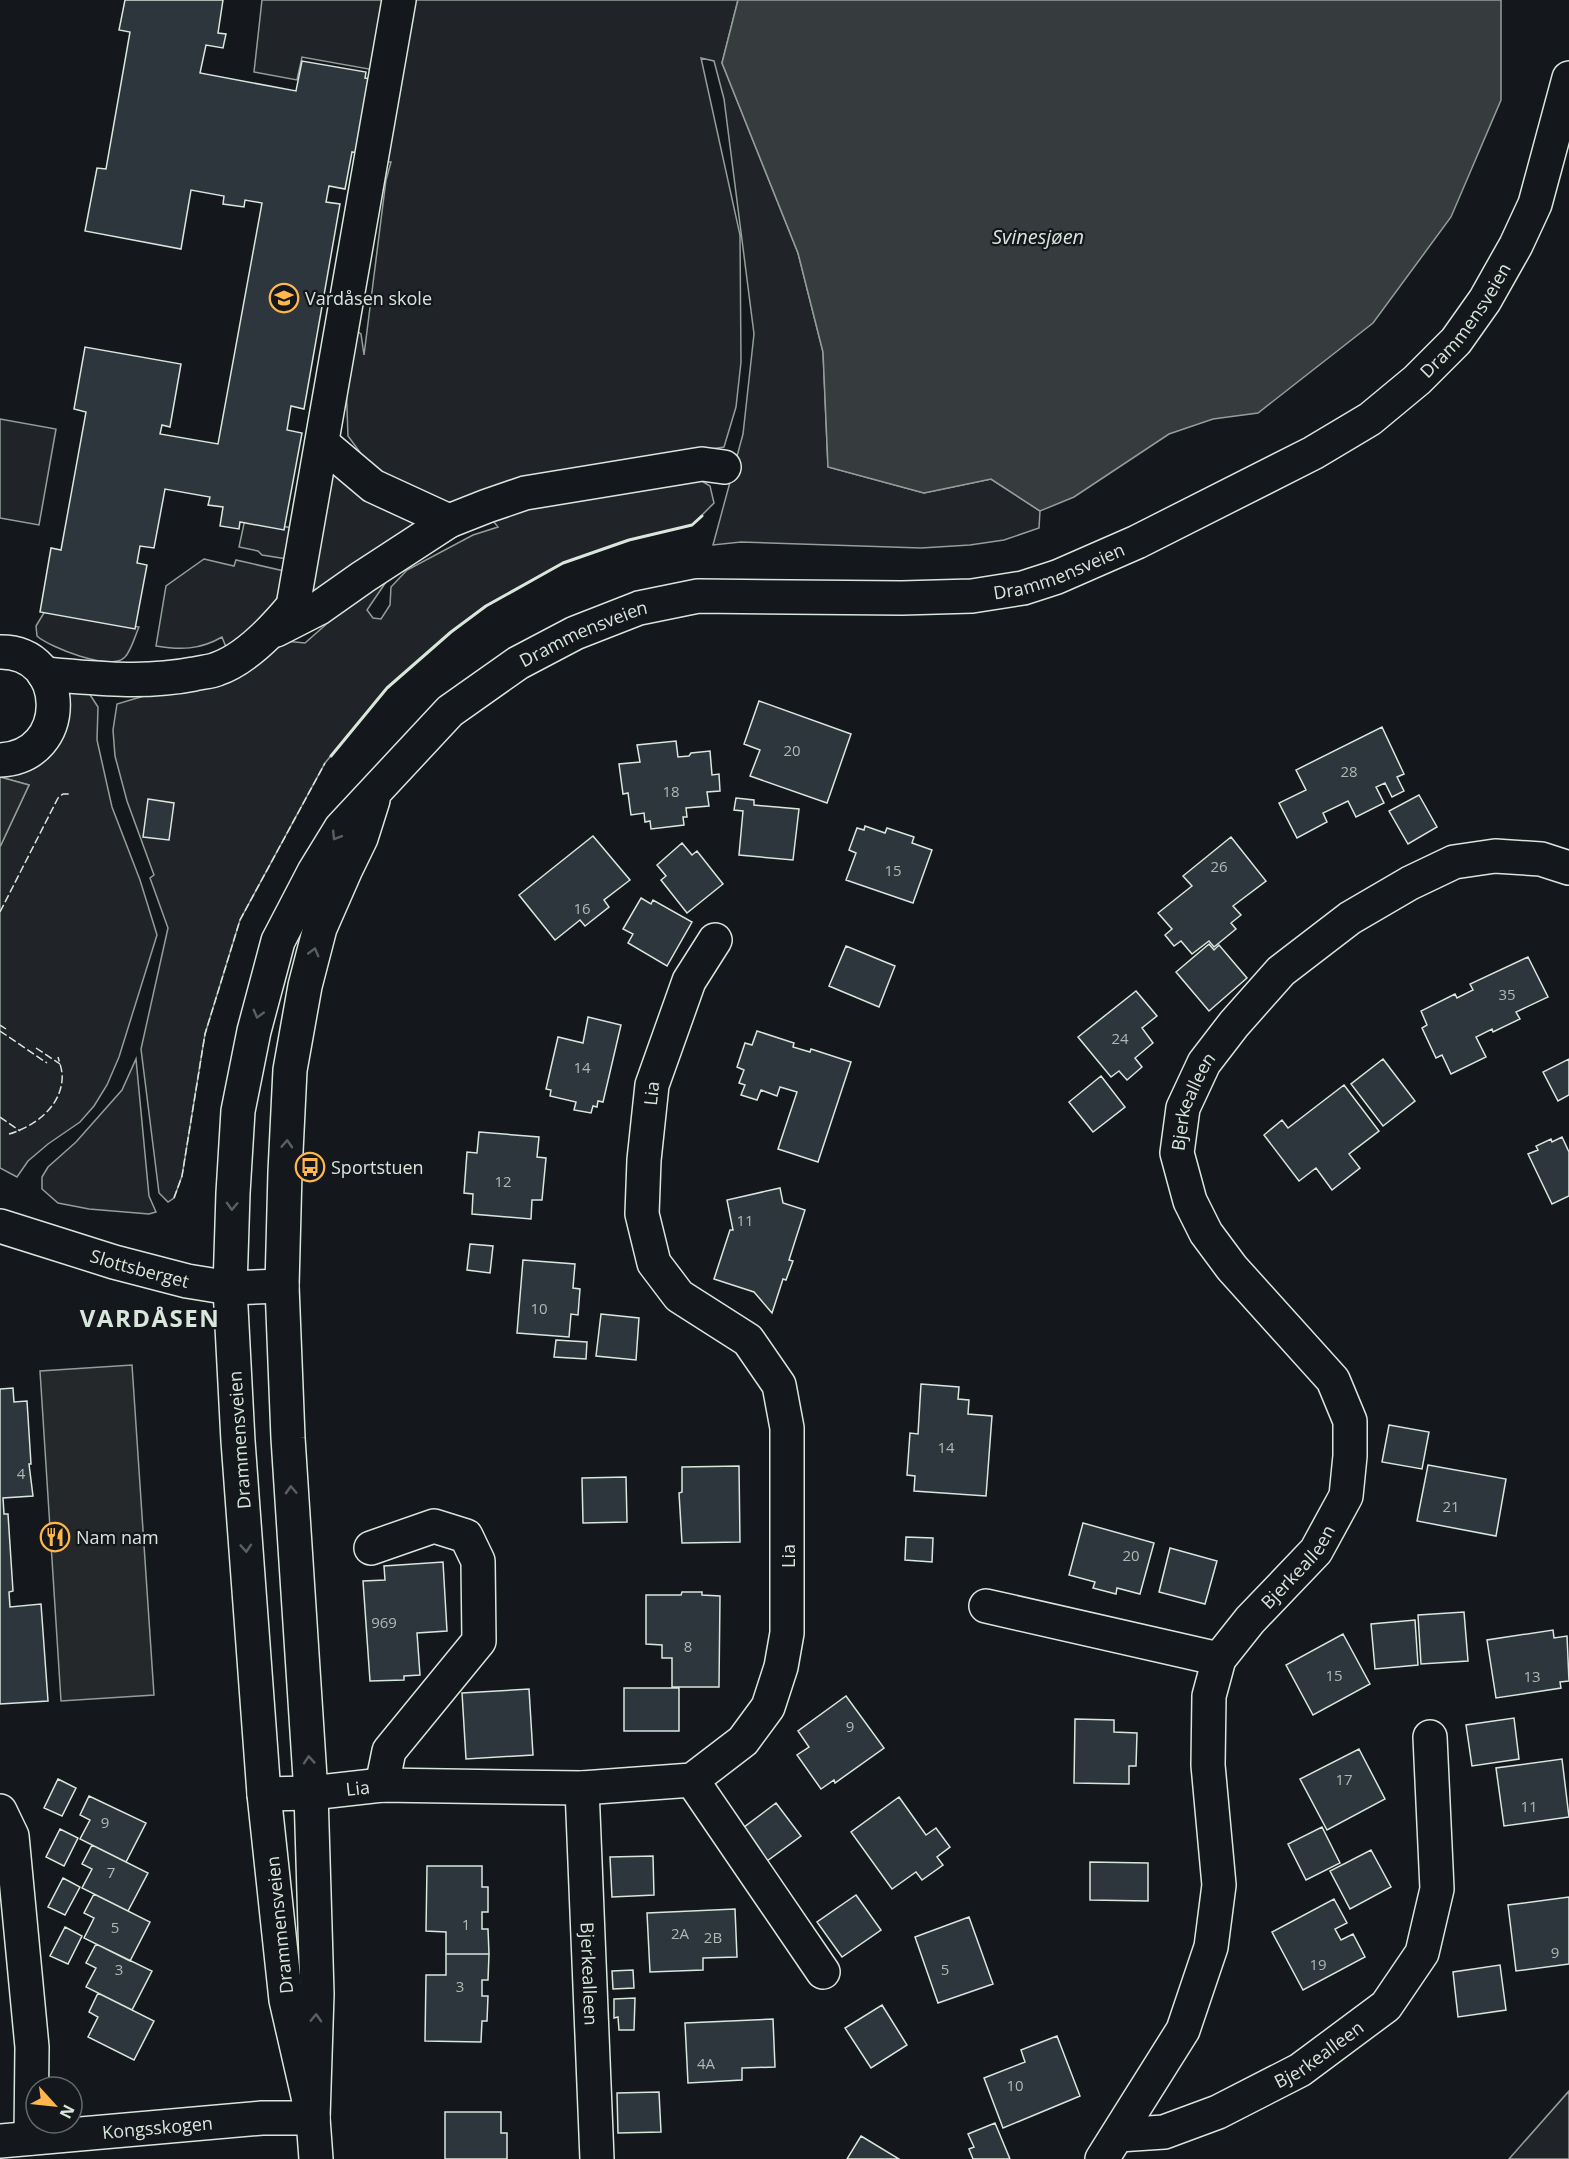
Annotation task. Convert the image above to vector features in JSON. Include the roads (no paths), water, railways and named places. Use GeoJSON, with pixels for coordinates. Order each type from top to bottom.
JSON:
{"type":"FeatureCollection","features":[{"type":"Feature","properties":{"kind":"street"},"geometry":{"type":"LineString","coordinates":[[272,632],[293,606],[399,0]]}},
{"type":"Feature","properties":{"kind":"street","name":"Drammensveien"},"geometry":{"type":"LineString","coordinates":[[313,2118],[286,2000],[264,1794],[238,1441],[230,1288],[238,1111],[254,1031],[278,941],[314,872],[341,828],[375,793],[414,747],[450,711],[508,670],[575,633],[639,608],[698,596],[902,598],[972,596],[1023,588],[1057,577],[1137,542],[1313,453],[1370,419],[1417,380],[1456,341],[1485,300],[1516,245],[1535,204],[1569,78]]}},
{"type":"Feature","properties":{"kind":"street"},"geometry":{"type":"LineString","coordinates":[[322,443],[374,486],[449,521]]}},
{"type":"Feature","properties":{"kind":"street"},"geometry":{"type":"LineString","coordinates":[[44,674],[115,679],[180,677],[217,669],[272,632],[319,609],[363,577],[449,521],[525,493],[702,464],[724,467]]}},
{"type":"Feature","properties":{"kind":"street"},"geometry":{"type":"LineString","coordinates":[[0,652],[20,656],[33,663],[44,674],[52,690],[54,708],[51,725],[42,741],[28,753],[12,760],[0,760]]}},
{"type":"Feature","properties":{"kind":"street","name":"Drammensveien"},"geometry":{"type":"LineString","coordinates":[[316,2159],[313,2118],[317,1994],[311,1793],[289,1449],[282,1286],[285,1172],[290,1070],[305,986],[320,928],[361,838],[375,793]]}},
{"type":"Feature","properties":{"kind":"street","name":"Bjerkealleen"},"geometry":{"type":"LineString","coordinates":[[1110,2147],[1183,2030],[1211,1947],[1219,1885],[1208,1765],[1209,1696],[1219,1659],[1251,1620],[1316,1551],[1346,1496],[1350,1456],[1350,1421],[1333,1380],[1232,1268],[1206,1233],[1190,1201],[1177,1153],[1183,1108],[1204,1063],[1234,1024],[1281,971],[1350,918],[1410,883],[1454,862],[1495,856],[1541,859],[1569,868]]}},
{"type":"Feature","properties":{"kind":"street","name":"Lia"},"geometry":{"type":"LineString","coordinates":[[264,1794],[311,1793],[382,1785],[582,1788],[692,1779],[743,1741],[768,1707],[781,1667],[787,1633],[787,1428],[779,1385],[748,1340],[678,1296],[654,1263],[642,1214],[644,1160],[652,1085],[689,981],[716,940]]}},
{"type":"Feature","properties":{"kind":"street","name":"Slottsberget"},"geometry":{"type":"LineString","coordinates":[[0,1226],[151,1273],[230,1288],[282,1286]]}},
{"type":"Feature","properties":{"kind":"street"},"geometry":{"type":"LineString","coordinates":[[371,1548],[434,1526],[466,1536],[478,1561],[479,1641],[389,1751],[382,1785]]}},
{"type":"Feature","properties":{"kind":"street"},"geometry":{"type":"LineString","coordinates":[[987,1606],[1219,1659]]}},
{"type":"Feature","properties":{"kind":"street","name":"Bjerkealleen"},"geometry":{"type":"LineString","coordinates":[[1110,2147],[1164,2132],[1218,2112],[1300,2070],[1386,2006],[1422,1953],[1437,1889],[1430,1737]]}},
{"type":"Feature","properties":{"kind":"street"},"geometry":{"type":"LineString","coordinates":[[692,1779],[823,1972]]}},
{"type":"Feature","properties":{"kind":"street","name":"Bjerkealleen"},"geometry":{"type":"LineString","coordinates":[[582,1788],[597,2159]]}},
{"type":"Feature","properties":{"kind":"street"},"geometry":{"type":"LineString","coordinates":[[0,1811],[12,1836],[32,2047],[16,2140]]}},
{"type":"Feature","properties":{"kind":"street","name":"Kongsskogen"},"geometry":{"type":"LineString","coordinates":[[16,2140],[262,2118],[313,2118]]}},
{"type":"Feature","properties":{"kind":"water","name":"Svinesjøen"},"geometry":{"type":"Polygon","coordinates":[[[738,0],[1501,0],[1501,100],[1451,217],[1373,323],[1258,413],[1213,419],[1169,434],[1074,497],[1040,511],[991,479],[924,493],[828,467],[823,352],[798,253],[722,63],[738,0]]]}},
{"type":"Feature","properties":{"kind":"place","name":"Vardåsen skole"},"geometry":{"type":"Point","coordinates":[284,298]}},
{"type":"Feature","properties":{"kind":"place","name":"Sportstuen"},"geometry":{"type":"Point","coordinates":[310,1167]}},
{"type":"Feature","properties":{"kind":"place","name":"Nam nam"},"geometry":{"type":"Point","coordinates":[55,1537]}},
{"type":"Feature","properties":{"kind":"district","name":"VARDÅSEN"},"geometry":{"type":"Point","coordinates":[150,1317]}}]}
